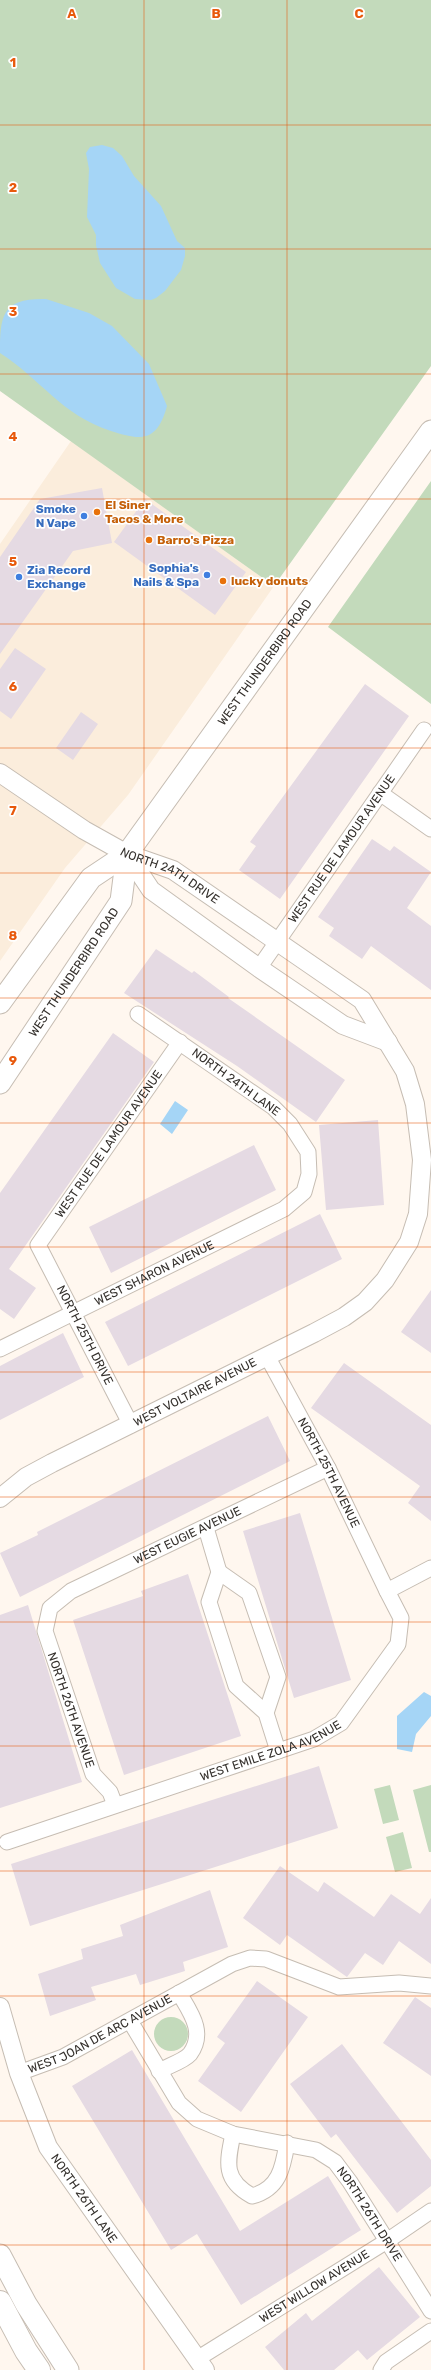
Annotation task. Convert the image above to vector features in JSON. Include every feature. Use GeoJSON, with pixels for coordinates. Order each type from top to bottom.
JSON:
{"type":"FeatureCollection","features":[{"type":"Feature","properties":{"kind":"highway"},"geometry":{"type":"LineString","coordinates":[[0,2302],[26,2351],[39,2370]]}},
{"type":"Feature","properties":{"kind":"main road","name":"WEST THUNDERBIRD ROAD"},"geometry":{"type":"LineString","coordinates":[[0,1003],[91,878],[127,854],[431,431]]}},
{"type":"Feature","properties":{"kind":"main road","name":"WEST THUNDERBIRD ROAD"},"geometry":{"type":"LineString","coordinates":[[0,1083],[121,901],[127,854]]}},
{"type":"Feature","properties":{"kind":"main road"},"geometry":{"type":"LineString","coordinates":[[0,2255],[30,2310],[68,2370]]}},
{"type":"Feature","properties":{"kind":"street","name":"WEST RUE DE LAMOUR AVENUE"},"geometry":{"type":"LineString","coordinates":[[259,968],[424,730]]}},
{"type":"Feature","properties":{"kind":"street"},"geometry":{"type":"LineString","coordinates":[[0,773],[84,830],[127,854]]}},
{"type":"Feature","properties":{"kind":"street"},"geometry":{"type":"LineString","coordinates":[[380,793],[431,829]]}},
{"type":"Feature","properties":{"kind":"street","name":"NORTH 24TH DRIVE"},"geometry":{"type":"LineString","coordinates":[[127,854],[173,870],[362,1000],[388,1042],[405,1071],[415,1104],[426,1159],[418,1214],[409,1242],[385,1280]]}},
{"type":"Feature","properties":{"kind":"street","name":"NORTH 24TH DRIVE"},"geometry":{"type":"LineString","coordinates":[[127,854],[151,890],[259,968],[343,1025],[388,1042]]}},
{"type":"Feature","properties":{"kind":"street","name":"NORTH 24TH LANE"},"geometry":{"type":"LineString","coordinates":[[138,1014],[273,1107],[290,1124],[308,1152],[309,1174],[304,1192]]}},
{"type":"Feature","properties":{"kind":"street","name":"WEST RUE DE LAMOUR AVENUE"},"geometry":{"type":"LineString","coordinates":[[38,1245],[180,1042]]}},
{"type":"Feature","properties":{"kind":"street","name":"WEST SHARON AVENUE"},"geometry":{"type":"LineString","coordinates":[[0,1349],[284,1209],[304,1192]]}},
{"type":"Feature","properties":{"kind":"street","name":"NORTH 25TH DRIVE"},"geometry":{"type":"LineString","coordinates":[[38,1245],[131,1425]]}},
{"type":"Feature","properties":{"kind":"street","name":"WEST VOLTAIRE AVENUE"},"geometry":{"type":"LineString","coordinates":[[0,1498],[26,1477],[52,1463],[131,1425],[344,1316],[365,1302],[385,1280]]}},
{"type":"Feature","properties":{"kind":"street","name":"NORTH 25TH AVENUE"},"geometry":{"type":"LineString","coordinates":[[267,1356],[328,1468],[387,1591]]}},
{"type":"Feature","properties":{"kind":"street","name":"WEST EUGIE AVENUE"},"geometry":{"type":"LineString","coordinates":[[50,1608],[72,1591],[206,1528],[328,1468]]}},
{"type":"Feature","properties":{"kind":"street"},"geometry":{"type":"LineString","coordinates":[[206,1528],[219,1572],[209,1602],[236,1686],[266,1713],[278,1751]]}},
{"type":"Feature","properties":{"kind":"street"},"geometry":{"type":"LineString","coordinates":[[387,1591],[431,1568]]}},
{"type":"Feature","properties":{"kind":"street"},"geometry":{"type":"LineString","coordinates":[[219,1572],[249,1593],[278,1677],[266,1713]]}},
{"type":"Feature","properties":{"kind":"street","name":"WEST EMILE ZOLA AVENUE"},"geometry":{"type":"LineString","coordinates":[[7,1842],[314,1739],[341,1722],[398,1644],[401,1618],[387,1591]]}},
{"type":"Feature","properties":{"kind":"street","name":"NORTH 26TH AVENUE"},"geometry":{"type":"LineString","coordinates":[[50,1608],[45,1631],[94,1774],[110,1792],[115,1805]]}},
{"type":"Feature","properties":{"kind":"street","name":"WEST JOAN DE ARC AVENUE"},"geometry":{"type":"LineString","coordinates":[[20,2072],[63,2057],[232,1964],[250,1958],[266,1959],[339,1987],[399,1982],[431,1986]]}},
{"type":"Feature","properties":{"kind":"street","name":"WEST JOAN DE ARC AVENUE"},"geometry":{"type":"LineString","coordinates":[[160,2071],[189,2054],[198,2037],[195,2021],[179,1993]]}},
{"type":"Feature","properties":{"kind":"street","name":"NORTH 26TH LANE"},"geometry":{"type":"LineString","coordinates":[[0,2007],[20,2072],[48,2147],[201,2365]]}},
{"type":"Feature","properties":{"kind":"street","name":"NORTH 26TH DRIVE"},"geometry":{"type":"LineString","coordinates":[[130,2021],[179,2103],[197,2120],[233,2134],[316,2150],[335,2162],[350,2182],[431,2311]]}},
{"type":"Feature","properties":{"kind":"street"},"geometry":{"type":"LineString","coordinates":[[233,2134],[228,2159],[230,2177],[241,2190],[252,2196],[264,2193],[273,2185],[284,2167],[287,2144]]}},
{"type":"Feature","properties":{"kind":"street","name":"WEST WILLOW AVENUE"},"geometry":{"type":"LineString","coordinates":[[201,2365],[387,2242],[431,2211]]}},
{"type":"Feature","properties":{"kind":"street"},"geometry":{"type":"LineString","coordinates":[[381,2370],[386,2362],[431,2331]]}},
{"type":"Feature","properties":{"kind":"shaded area"},"geometry":{"type":"Polygon","coordinates":[[[71,441],[274,586],[128,795],[65,868],[0,961],[0,544],[71,441]]]}},
{"type":"Feature","properties":{"kind":"green space"},"geometry":{"type":"Polygon","coordinates":[[[0,0],[431,0],[431,366],[274,586],[0,391],[0,0]]]}},
{"type":"Feature","properties":{"kind":"green space"},"geometry":{"type":"Polygon","coordinates":[[[431,481],[431,704],[328,627],[431,481]]]}},
{"type":"Feature","properties":{"kind":"green space"},"geometry":{"type":"Polygon","coordinates":[[[390,1785],[399,1820],[383,1824],[374,1789],[390,1785]]]}},
{"type":"Feature","properties":{"kind":"green space"},"geometry":{"type":"Polygon","coordinates":[[[431,1785],[431,1852],[429,1852],[413,1790],[431,1785]]]}},
{"type":"Feature","properties":{"kind":"green space"},"geometry":{"type":"Polygon","coordinates":[[[403,1832],[412,1868],[395,1872],[386,1837],[403,1832]]]}},
{"type":"Feature","properties":{"kind":"green space"},"geometry":{"type":"Polygon","coordinates":[[[171,2017],[183,2022],[188,2034],[183,2046],[171,2051],[159,2046],[154,2034],[159,2022],[171,2017]]]}},
{"type":"Feature","properties":{"kind":"water"},"geometry":{"type":"Polygon","coordinates":[[[102,145],[113,148],[122,156],[134,176],[161,206],[177,241],[185,248],[185,256],[181,270],[165,291],[151,300],[135,299],[116,288],[100,263],[96,245],[96,235],[87,217],[89,169],[86,153],[90,147],[102,145]]]}},
{"type":"Feature","properties":{"kind":"water"},"geometry":{"type":"Polygon","coordinates":[[[31,299],[46,299],[89,313],[112,326],[149,364],[167,406],[163,418],[153,432],[147,436],[131,436],[111,431],[78,416],[52,396],[28,374],[0,353],[1,328],[6,311],[20,302],[31,299]]]}},
{"type":"Feature","properties":{"kind":"water"},"geometry":{"type":"Polygon","coordinates":[[[175,1101],[188,1110],[172,1134],[160,1124],[175,1101]]]}},
{"type":"Feature","properties":{"kind":"water"},"geometry":{"type":"Polygon","coordinates":[[[424,1692],[431,1696],[431,1716],[416,1734],[412,1752],[397,1749],[397,1716],[424,1692]]]}},
{"type":"Feature","properties":{"kind":"building"},"geometry":{"type":"Polygon","coordinates":[[[102,488],[112,543],[73,551],[0,654],[0,557],[40,499],[102,488]]]}},
{"type":"Feature","properties":{"kind":"building"},"geometry":{"type":"Polygon","coordinates":[[[145,499],[246,572],[215,615],[114,542],[145,499]]]}},
{"type":"Feature","properties":{"kind":"building"},"geometry":{"type":"Polygon","coordinates":[[[15,648],[46,669],[11,719],[0,711],[0,669],[15,648]]]}},
{"type":"Feature","properties":{"kind":"building"},"geometry":{"type":"Polygon","coordinates":[[[365,684],[409,716],[280,899],[239,870],[256,846],[250,842],[365,684]]]}},
{"type":"Feature","properties":{"kind":"building"},"geometry":{"type":"Polygon","coordinates":[[[81,712],[98,724],[73,760],[56,748],[81,712]]]}},
{"type":"Feature","properties":{"kind":"building"},"geometry":{"type":"Polygon","coordinates":[[[372,839],[390,851],[394,846],[431,872],[407,908],[431,926],[431,990],[371,946],[362,959],[329,936],[334,928],[318,917],[372,839]]]}},
{"type":"Feature","properties":{"kind":"building"},"geometry":{"type":"Polygon","coordinates":[[[156,949],[192,973],[194,971],[229,997],[228,998],[345,1080],[316,1122],[237,1066],[124,993],[156,949]]]}},
{"type":"Feature","properties":{"kind":"building"},"geometry":{"type":"Polygon","coordinates":[[[113,1033],[154,1062],[9,1269],[36,1288],[14,1319],[0,1309],[0,1193],[113,1033]]]}},
{"type":"Feature","properties":{"kind":"building"},"geometry":{"type":"Polygon","coordinates":[[[378,1120],[384,1205],[326,1210],[319,1125],[378,1120]]]}},
{"type":"Feature","properties":{"kind":"building"},"geometry":{"type":"Polygon","coordinates":[[[254,1145],[276,1190],[111,1273],[89,1227],[254,1145]]]}},
{"type":"Feature","properties":{"kind":"building"},"geometry":{"type":"Polygon","coordinates":[[[320,1214],[342,1259],[128,1366],[105,1322],[320,1214]]]}},
{"type":"Feature","properties":{"kind":"building"},"geometry":{"type":"Polygon","coordinates":[[[431,1290],[431,1353],[401,1332],[431,1290]]]}},
{"type":"Feature","properties":{"kind":"building"},"geometry":{"type":"Polygon","coordinates":[[[63,1333],[84,1377],[0,1420],[0,1366],[63,1333]]]}},
{"type":"Feature","properties":{"kind":"building"},"geometry":{"type":"Polygon","coordinates":[[[344,1363],[431,1425],[431,1521],[408,1503],[420,1486],[311,1408],[344,1363]]]}},
{"type":"Feature","properties":{"kind":"building"},"geometry":{"type":"Polygon","coordinates":[[[268,1416],[290,1461],[20,1597],[0,1553],[38,1535],[37,1532],[268,1416]]]}},
{"type":"Feature","properties":{"kind":"building"},"geometry":{"type":"Polygon","coordinates":[[[300,1513],[351,1680],[294,1698],[243,1531],[300,1513]]]}},
{"type":"Feature","properties":{"kind":"building"},"geometry":{"type":"Polygon","coordinates":[[[188,1574],[241,1736],[124,1775],[73,1620],[143,1596],[141,1591],[188,1574]]]}},
{"type":"Feature","properties":{"kind":"building"},"geometry":{"type":"Polygon","coordinates":[[[28,1605],[82,1782],[0,1808],[0,1615],[28,1605]]]}},
{"type":"Feature","properties":{"kind":"building"},"geometry":{"type":"Polygon","coordinates":[[[319,1766],[338,1828],[30,1926],[11,1864],[319,1766]]]}},
{"type":"Feature","properties":{"kind":"building"},"geometry":{"type":"Polygon","coordinates":[[[280,1866],[318,1892],[324,1882],[374,1917],[391,1894],[420,1914],[431,1898],[431,1964],[399,1941],[383,1965],[365,1953],[347,1977],[287,1935],[280,1945],[243,1918],[280,1866]]]}},
{"type":"Feature","properties":{"kind":"building"},"geometry":{"type":"Polygon","coordinates":[[[210,1890],[228,1947],[183,1962],[185,1971],[140,1985],[136,1974],[91,1987],[96,2000],[50,2016],[38,1974],[83,1959],[81,1949],[123,1936],[120,1925],[210,1890]]]}},
{"type":"Feature","properties":{"kind":"building"},"geometry":{"type":"Polygon","coordinates":[[[257,1981],[308,2017],[241,2112],[198,2081],[225,2043],[217,2037],[257,1981]]]}},
{"type":"Feature","properties":{"kind":"building"},"geometry":{"type":"Polygon","coordinates":[[[415,1997],[431,2008],[431,2076],[383,2043],[415,1997]]]}},
{"type":"Feature","properties":{"kind":"building"},"geometry":{"type":"Polygon","coordinates":[[[342,2044],[431,2160],[431,2186],[397,2213],[336,2134],[331,2138],[290,2084],[342,2044]]]}},
{"type":"Feature","properties":{"kind":"building"},"geometry":{"type":"Polygon","coordinates":[[[132,2050],[240,2231],[328,2176],[361,2230],[241,2305],[197,2234],[171,2250],[72,2086],[132,2050]]]}},
{"type":"Feature","properties":{"kind":"building"},"geometry":{"type":"Polygon","coordinates":[[[379,2267],[420,2317],[367,2360],[358,2350],[334,2370],[284,2370],[265,2347],[306,2313],[312,2321],[379,2267]]]}},
{"type":"Feature","properties":{"kind":"place","name":"El Siner Tacos & More"},"geometry":{"type":"Point","coordinates":[97,512]}},
{"type":"Feature","properties":{"kind":"place","name":"Smoke N Vape"},"geometry":{"type":"Point","coordinates":[84,516]}},
{"type":"Feature","properties":{"kind":"place","name":"Barro's Pizza"},"geometry":{"type":"Point","coordinates":[149,540]}},
{"type":"Feature","properties":{"kind":"place","name":"Sophia's Nails & Spa"},"geometry":{"type":"Point","coordinates":[207,575]}},
{"type":"Feature","properties":{"kind":"place","name":"Zia Record Exchange"},"geometry":{"type":"Point","coordinates":[19,577]}},
{"type":"Feature","properties":{"kind":"place","name":"lucky donuts"},"geometry":{"type":"Point","coordinates":[223,581]}}]}
